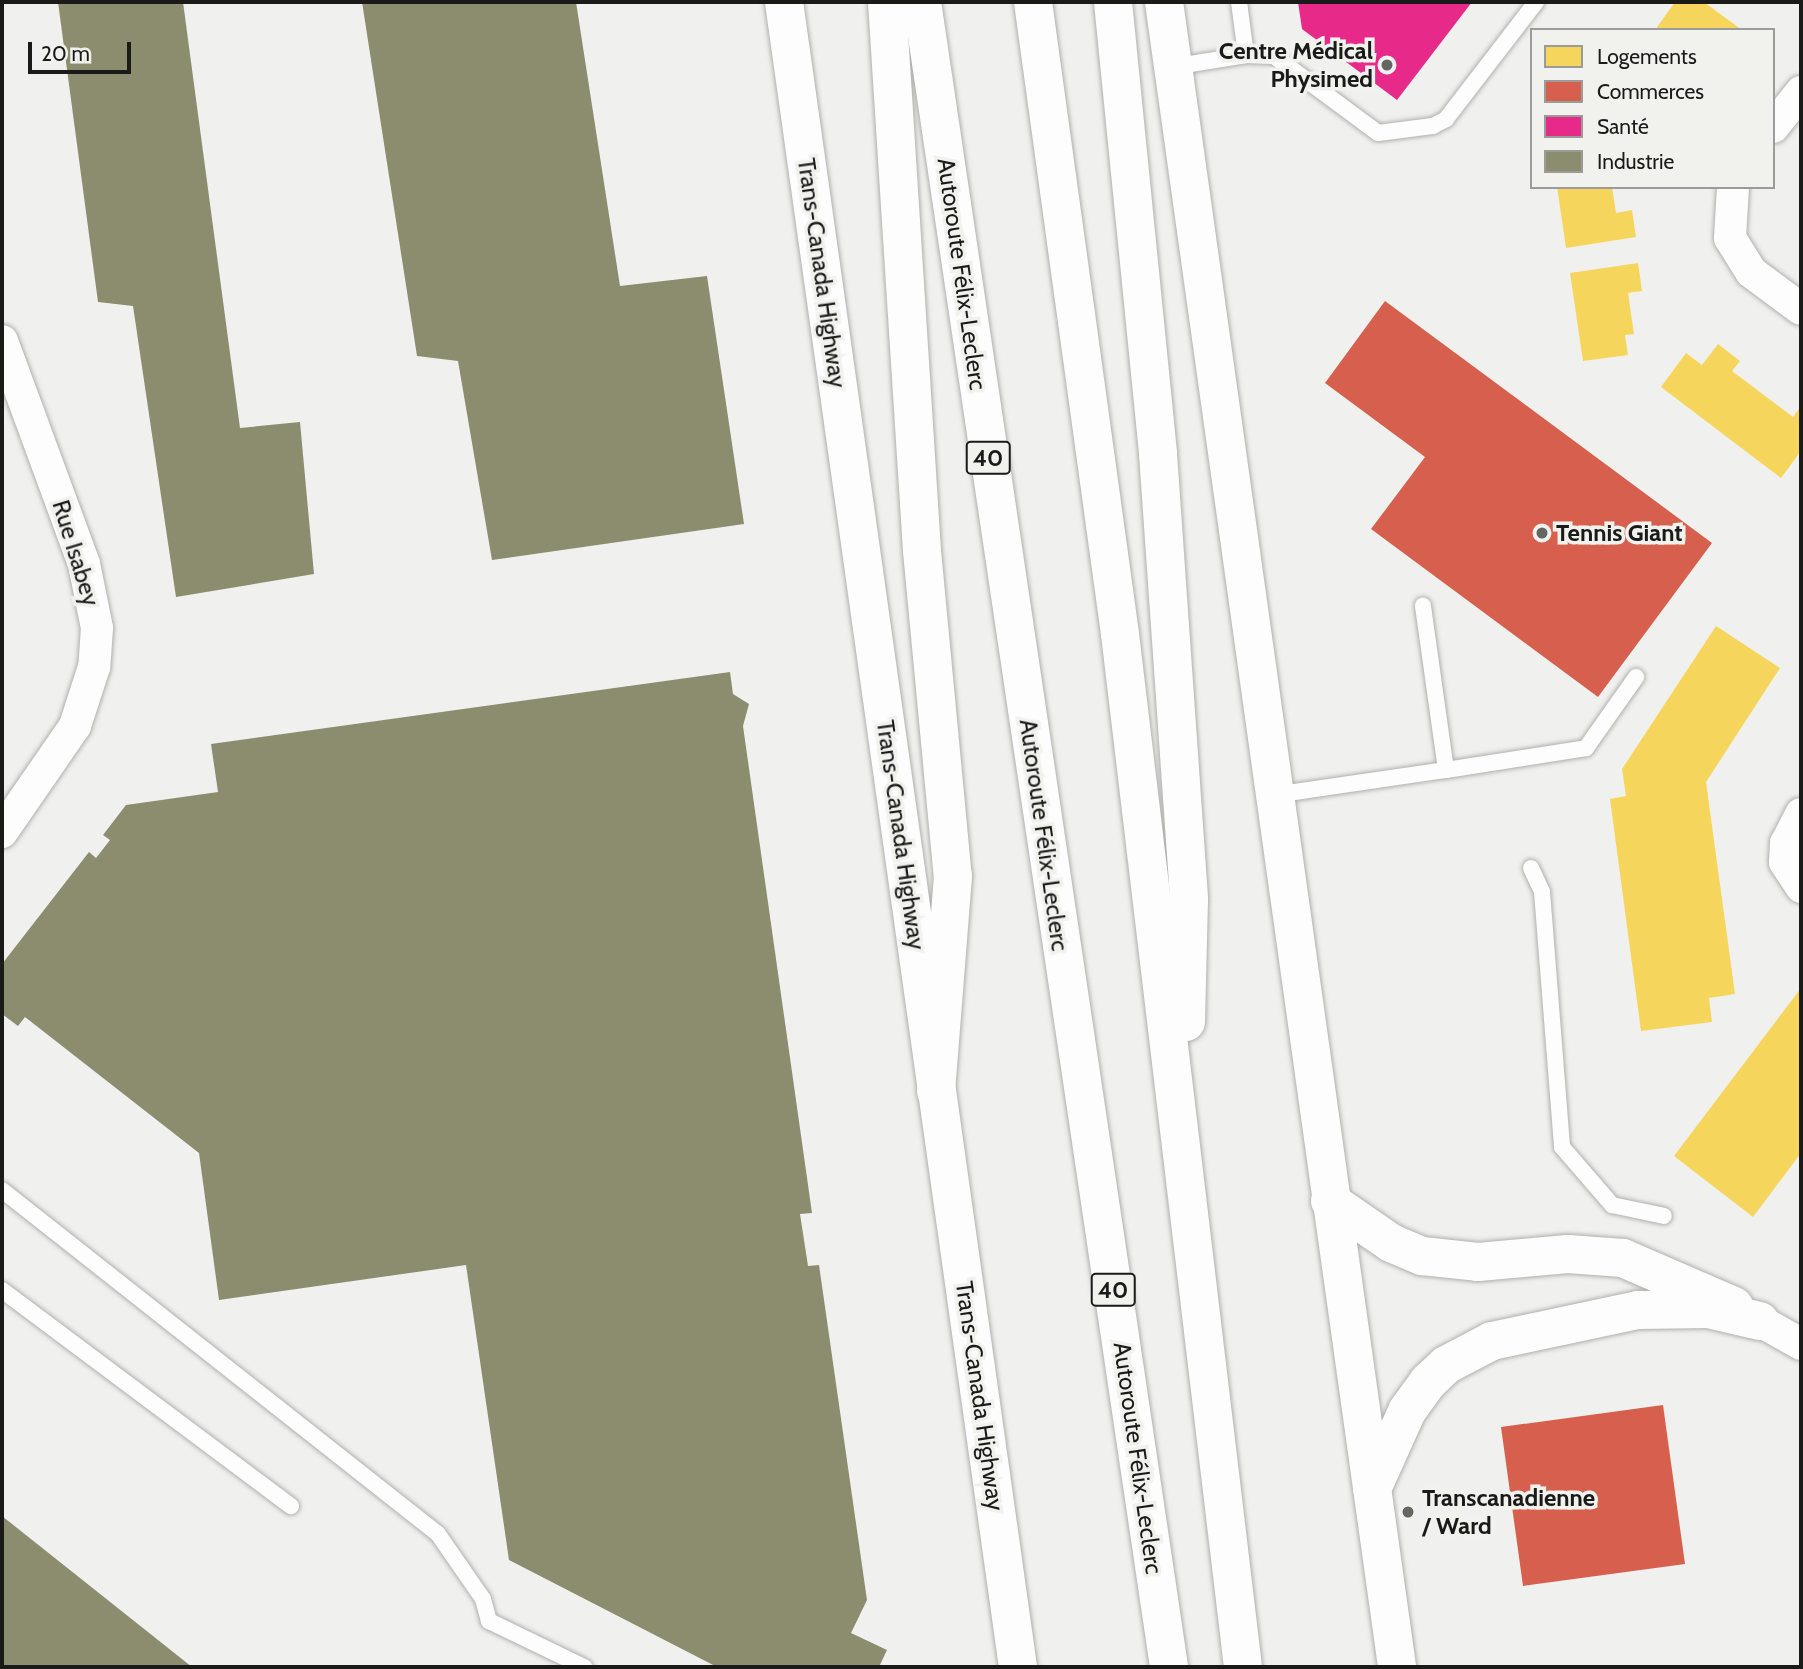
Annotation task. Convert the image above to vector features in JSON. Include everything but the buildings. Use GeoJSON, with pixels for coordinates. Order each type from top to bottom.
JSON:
{"type":"FeatureCollection","features":[{"type":"Feature","properties":{"kind":"main road","name":"Trans-Canada Highway"},"geometry":{"type":"LineString","coordinates":[[784,2],[1018,1667]]}},
{"type":"Feature","properties":{"kind":"main road"},"geometry":{"type":"LineString","coordinates":[[887,2],[922,551],[953,876],[936,1091]]}},
{"type":"Feature","properties":{"kind":"main road","name":"Autoroute Félix-Leclerc"},"geometry":{"type":"LineString","coordinates":[[922,2],[1169,1667]]}},
{"type":"Feature","properties":{"kind":"main road"},"geometry":{"type":"LineString","coordinates":[[1033,2],[1183,1160],[1243,1667]]}},
{"type":"Feature","properties":{"kind":"main road"},"geometry":{"type":"LineString","coordinates":[[1113,2],[1146,304],[1189,899],[1183,1160]]}},
{"type":"Feature","properties":{"kind":"main road"},"geometry":{"type":"LineString","coordinates":[[1164,2],[1397,1667]]}},
{"type":"Feature","properties":{"kind":"main road"},"geometry":{"type":"LineString","coordinates":[[1330,1201],[1391,1243],[1422,1256],[1478,1262],[1568,1254],[1623,1258],[1679,1276],[1760,1321]]}},
{"type":"Feature","properties":{"kind":"main road"},"geometry":{"type":"LineString","coordinates":[[1372,1489],[1421,1391],[1446,1365],[1492,1341],[1638,1310],[1708,1308],[1760,1321]]}},
{"type":"Feature","properties":{"kind":"street"},"geometry":{"type":"LineString","coordinates":[[1775,124],[1801,92]]}},
{"type":"Feature","properties":{"kind":"street"},"geometry":{"type":"LineString","coordinates":[[1733,189],[1730,238],[1751,272],[1801,309]]}},
{"type":"Feature","properties":{"kind":"street","name":"Rue Isabey"},"geometry":{"type":"LineString","coordinates":[[2,341],[84,564],[97,628],[94,667],[75,726],[2,832]]}},
{"type":"Feature","properties":{"kind":"street"},"geometry":{"type":"LineString","coordinates":[[1801,814],[1786,843],[1785,862],[1801,887]]}},
{"type":"Feature","properties":{"kind":"street"},"geometry":{"type":"LineString","coordinates":[[1760,1321],[1801,1344]]}},
{"type":"Feature","properties":{"kind":"lane"},"geometry":{"type":"LineString","coordinates":[[1239,2],[1246,55]]}},
{"type":"Feature","properties":{"kind":"lane"},"geometry":{"type":"LineString","coordinates":[[1172,66],[1246,55],[1274,56],[1378,133],[1433,126],[1446,119],[1536,2]]}},
{"type":"Feature","properties":{"kind":"lane"},"geometry":{"type":"LineString","coordinates":[[1423,606],[1446,770]]}},
{"type":"Feature","properties":{"kind":"lane"},"geometry":{"type":"LineString","coordinates":[[1274,795],[1586,748],[1636,677]]}},
{"type":"Feature","properties":{"kind":"lane"},"geometry":{"type":"LineString","coordinates":[[1531,868],[1542,892],[1562,1147],[1612,1205],[1664,1216]]}},
{"type":"Feature","properties":{"kind":"lane"},"geometry":{"type":"LineString","coordinates":[[2,1190],[438,1534],[483,1599],[489,1620],[584,1667]]}},
{"type":"Feature","properties":{"kind":"lane"},"geometry":{"type":"LineString","coordinates":[[2,1290],[291,1506]]}},
{"type":"Feature","properties":{"kind":"place","name":"Centre Médical Physimed"},"geometry":{"type":"Point","coordinates":[1387,65]}},
{"type":"Feature","properties":{"kind":"place","name":"Tennis Giant"},"geometry":{"type":"Point","coordinates":[1542,533]}},
{"type":"Feature","properties":{"kind":"place","name":"Transcanadienne / Ward"},"geometry":{"type":"Point","coordinates":[1408,1512]}}]}
